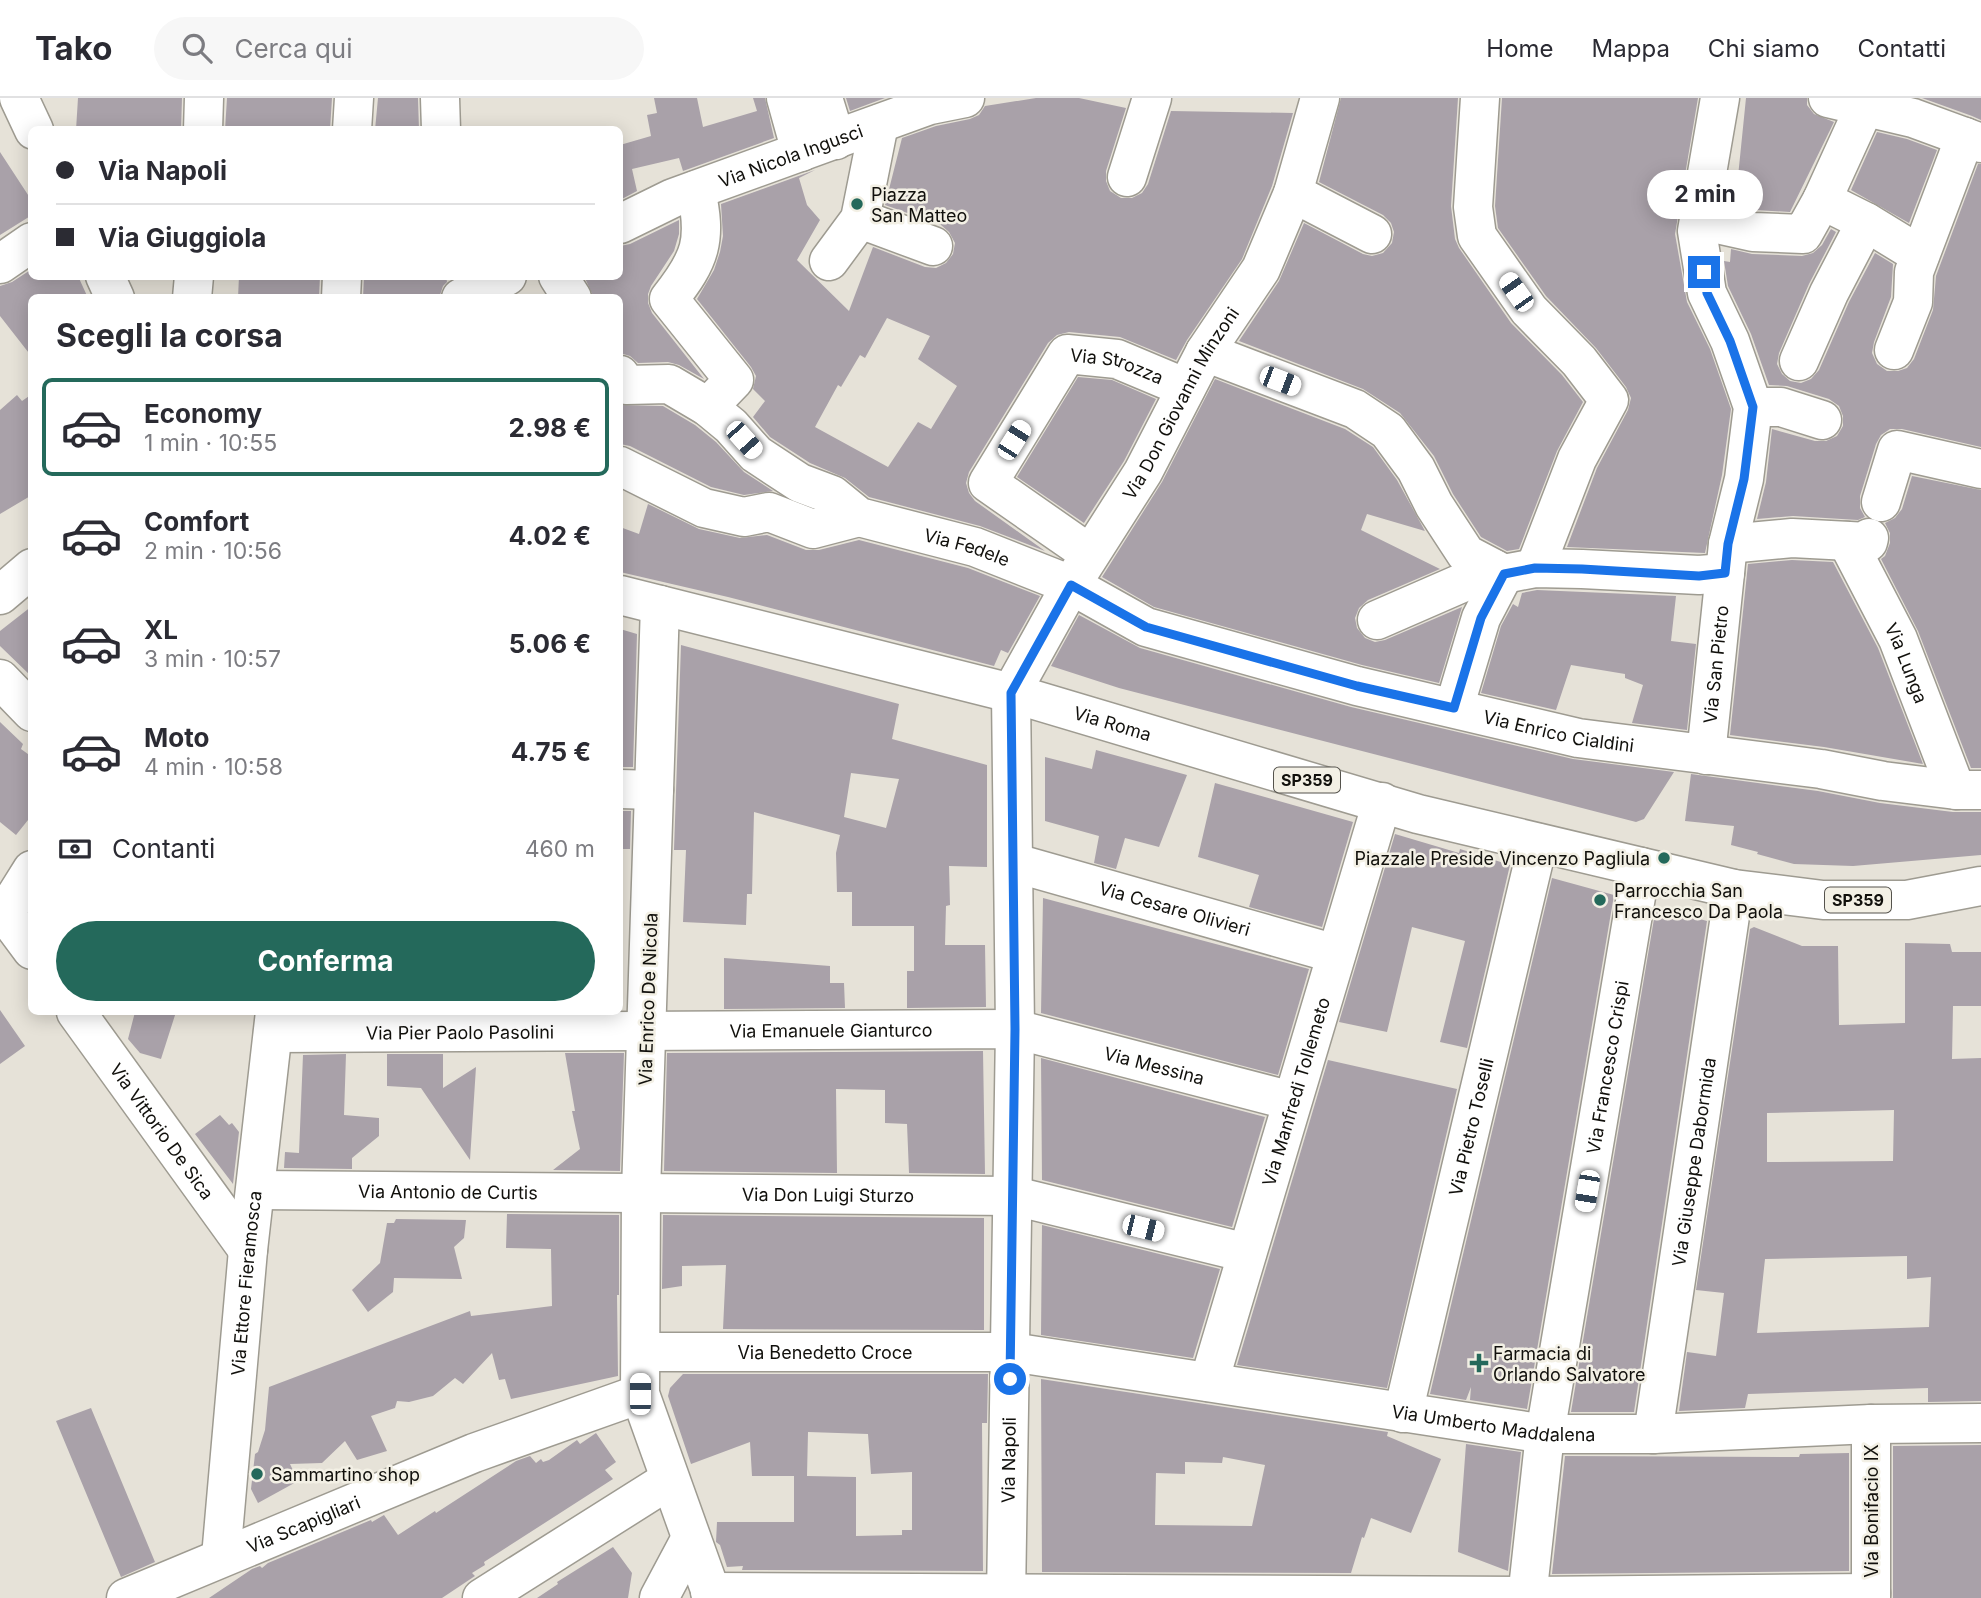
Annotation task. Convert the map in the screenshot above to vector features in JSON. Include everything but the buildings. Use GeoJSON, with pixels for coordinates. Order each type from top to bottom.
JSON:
{"type":"FeatureCollection","features":[{"type":"Feature","properties":{"kind":"street"},"geometry":{"type":"LineString","coordinates":[[19,98],[32,126]]}},
{"type":"Feature","properties":{"kind":"street"},"geometry":{"type":"LineString","coordinates":[[203,126],[204,98]]}},
{"type":"Feature","properties":{"kind":"street"},"geometry":{"type":"LineString","coordinates":[[352,126],[354,98]]}},
{"type":"Feature","properties":{"kind":"street"},"geometry":{"type":"LineString","coordinates":[[440,98],[441,126]]}},
{"type":"Feature","properties":{"kind":"street"},"geometry":{"type":"LineString","coordinates":[[786,98],[801,152]]}},
{"type":"Feature","properties":{"kind":"street"},"geometry":{"type":"LineString","coordinates":[[823,98],[836,140]]}},
{"type":"Feature","properties":{"kind":"street","name":"Via Nicola Ingusci"},"geometry":{"type":"LineString","coordinates":[[623,223],[673,198],[930,105],[965,98]]}},
{"type":"Feature","properties":{"kind":"street"},"geometry":{"type":"LineString","coordinates":[[1127,177],[1152,98]]}},
{"type":"Feature","properties":{"kind":"street","name":"Via Don Giovanni Minzoni"},"geometry":{"type":"LineString","coordinates":[[1011,693],[1081,570],[1143,472],[1205,352],[1261,269],[1293,193],[1320,98]]}},
{"type":"Feature","properties":{"kind":"street"},"geometry":{"type":"LineString","coordinates":[[1454,708],[1500,566],[1577,459],[1609,400],[1579,361],[1529,310],[1477,236],[1473,207],[1480,98]]}},
{"type":"Feature","properties":{"kind":"street"},"geometry":{"type":"LineString","coordinates":[[1720,98],[1697,231],[1707,293],[1730,341],[1753,407],[1781,407],[1822,420]]}},
{"type":"Feature","properties":{"kind":"street"},"geometry":{"type":"LineString","coordinates":[[1828,98],[1865,107],[1915,108],[1973,140],[1920,255],[1914,272],[1913,302],[1894,350]]}},
{"type":"Feature","properties":{"kind":"street"},"geometry":{"type":"LineString","coordinates":[[1699,220],[1753,232],[1803,234],[1822,200],[1865,107]]}},
{"type":"Feature","properties":{"kind":"street"},"geometry":{"type":"LineString","coordinates":[[829,261],[860,219],[879,124]]}},
{"type":"Feature","properties":{"kind":"street"},"geometry":{"type":"LineString","coordinates":[[696,190],[703,221],[701,244],[688,274],[669,299],[734,380],[708,407]]}},
{"type":"Feature","properties":{"kind":"street"},"geometry":{"type":"LineString","coordinates":[[1293,193],[1372,234]]}},
{"type":"Feature","properties":{"kind":"street"},"geometry":{"type":"LineString","coordinates":[[1822,200],[1866,222],[1920,255]]}},
{"type":"Feature","properties":{"kind":"street"},"geometry":{"type":"LineString","coordinates":[[860,219],[933,246]]}},
{"type":"Feature","properties":{"kind":"street"},"geometry":{"type":"LineString","coordinates":[[1799,360],[1829,293],[1866,222]]}},
{"type":"Feature","properties":{"kind":"street"},"geometry":{"type":"LineString","coordinates":[[0,264],[28,245]]}},
{"type":"Feature","properties":{"kind":"street"},"geometry":{"type":"LineString","coordinates":[[463,290],[494,280]]}},
{"type":"Feature","properties":{"kind":"street"},"geometry":{"type":"LineString","coordinates":[[1205,352],[1355,409],[1388,430],[1416,469],[1434,505],[1500,566]]}},
{"type":"Feature","properties":{"kind":"street","name":"Via Strozza"},"geometry":{"type":"LineString","coordinates":[[1081,570],[988,483],[1067,354],[1117,359],[1186,388]]}},
{"type":"Feature","properties":{"kind":"street"},"geometry":{"type":"LineString","coordinates":[[623,380],[626,385],[669,384],[708,407],[731,426],[756,454],[800,483],[832,495],[859,517]]}},
{"type":"Feature","properties":{"kind":"street","name":"Via San Pietro"},"geometry":{"type":"LineString","coordinates":[[1706,755],[1726,559],[1744,479],[1753,407]]}},
{"type":"Feature","properties":{"kind":"street"},"geometry":{"type":"LineString","coordinates":[[1377,620],[1500,566],[1699,576],[1726,559],[1792,538],[1866,527],[1897,450],[1981,469]]}},
{"type":"Feature","properties":{"kind":"street"},"geometry":{"type":"LineString","coordinates":[[623,468],[704,508],[744,517],[769,512],[813,529],[859,517]]}},
{"type":"Feature","properties":{"kind":"street","name":"Via Fedele"},"geometry":{"type":"LineString","coordinates":[[859,517],[975,547],[1081,570]]}},
{"type":"Feature","properties":{"kind":"street","name":"Via Lunga"},"geometry":{"type":"LineString","coordinates":[[1866,527],[1898,639],[1968,790]]}},
{"type":"Feature","properties":{"kind":"street","name":"Via Enrico Cialdini"},"geometry":{"type":"LineString","coordinates":[[1081,570],[1146,627],[1357,686],[1578,738],[1821,769],[1883,781],[1968,790]]}},
{"type":"Feature","properties":{"kind":"street"},"geometry":{"type":"LineString","coordinates":[[0,595],[28,571]]}},
{"type":"Feature","properties":{"kind":"street","name":"Via Roma"},"geometry":{"type":"LineString","coordinates":[[623,596],[1011,693],[1418,814],[1642,867]]}},
{"type":"Feature","properties":{"kind":"street","name":"Via Enrico De Nicola"},"geometry":{"type":"LineString","coordinates":[[660,604],[637,789],[648,1031],[641,1192],[640,1394],[712,1595]]}},
{"type":"Feature","properties":{"kind":"street"},"geometry":{"type":"LineString","coordinates":[[0,679],[28,708]]}},
{"type":"Feature","properties":{"kind":"street","name":"Via Napoli"},"geometry":{"type":"LineString","coordinates":[[1006,1596],[1015,1029],[1011,693]]}},
{"type":"Feature","properties":{"kind":"street","name":"Via Manfredi Tollemeto"},"geometry":{"type":"LineString","coordinates":[[1209,1382],[1382,802]]}},
{"type":"Feature","properties":{"kind":"street","name":"Via Pietro Toselli"},"geometry":{"type":"LineString","coordinates":[[1403,1413],[1538,843]]}},
{"type":"Feature","properties":{"kind":"street","name":"Via Cesare Olivieri"},"geometry":{"type":"LineString","coordinates":[[1014,863],[1336,954]]}},
{"type":"Feature","properties":{"kind":"street","name":"SP359"},"geometry":{"type":"LineString","coordinates":[[1642,867],[1734,889],[1823,900],[1908,900],[1981,886]]}},
{"type":"Feature","properties":{"kind":"street","name":"Via Francesco Crispi"},"geometry":{"type":"LineString","coordinates":[[1527,1597],[1545,1434],[1642,867]]}},
{"type":"Feature","properties":{"kind":"street"},"geometry":{"type":"LineString","coordinates":[[28,875],[2,910],[28,945]]}},
{"type":"Feature","properties":{"kind":"street","name":"Via Giuseppe Dabormida"},"geometry":{"type":"LineString","coordinates":[[1653,1434],[1734,889]]}},
{"type":"Feature","properties":{"kind":"street","name":"Via Vittorio De Sica"},"geometry":{"type":"LineString","coordinates":[[78,1015],[248,1250]]}},
{"type":"Feature","properties":{"kind":"street","name":"Via Pier Paolo Pasolini"},"geometry":{"type":"LineString","coordinates":[[274,1023],[648,1031]]}},
{"type":"Feature","properties":{"kind":"street","name":"Via Ettore Fieramosca"},"geometry":{"type":"LineString","coordinates":[[221,1557],[248,1250],[274,1023]]}},
{"type":"Feature","properties":{"kind":"street","name":"Via Emanuele Gianturco"},"geometry":{"type":"LineString","coordinates":[[648,1031],[1015,1029]]}},
{"type":"Feature","properties":{"kind":"street","name":"Via Messina"},"geometry":{"type":"LineString","coordinates":[[1015,1029],[1292,1101]]}},
{"type":"Feature","properties":{"kind":"street","name":"Via Antonio de Curtis"},"geometry":{"type":"LineString","coordinates":[[256,1189],[641,1192]]}},
{"type":"Feature","properties":{"kind":"street","name":"Via Don Luigi Sturzo"},"geometry":{"type":"LineString","coordinates":[[641,1192],[1014,1196],[1247,1254]]}},
{"type":"Feature","properties":{"kind":"street","name":"Via Benedetto Croce"},"geometry":{"type":"LineString","coordinates":[[641,1352],[1011,1352]]}},
{"type":"Feature","properties":{"kind":"street","name":"Via Umberto Maddalena"},"geometry":{"type":"LineString","coordinates":[[1011,1352],[1545,1434],[1653,1434],[1871,1424],[1981,1423]]}},
{"type":"Feature","properties":{"kind":"street","name":"Via Scapigliari"},"geometry":{"type":"LineString","coordinates":[[126,1598],[474,1453],[640,1394]]}},
{"type":"Feature","properties":{"kind":"street","name":"Via Bonifacio IX"},"geometry":{"type":"LineString","coordinates":[[1871,1424],[1871,1595]]}},
{"type":"Feature","properties":{"kind":"street"},"geometry":{"type":"LineString","coordinates":[[482,1598],[669,1480]]}},
{"type":"Feature","properties":{"kind":"street"},"geometry":{"type":"LineString","coordinates":[[659,1598],[691,1538]]}},
{"type":"Feature","properties":{"kind":"street"},"geometry":{"type":"LineString","coordinates":[[712,1595],[1871,1595]]}},
{"type":"Feature","properties":{"kind":"place","name":"Piazza San Matteo"},"geometry":{"type":"Point","coordinates":[857,204]}},
{"type":"Feature","properties":{"kind":"place","name":"Piazzale Preside Vincenzo Pagliula"},"geometry":{"type":"Point","coordinates":[1664,858]}},
{"type":"Feature","properties":{"kind":"place","name":"Parrocchia San Francesco Da Paola"},"geometry":{"type":"Point","coordinates":[1600,900]}},
{"type":"Feature","properties":{"kind":"place","name":"Farmacia di Orlando Salvatore"},"geometry":{"type":"Point","coordinates":[1479,1363]}},
{"type":"Feature","properties":{"kind":"place","name":"Sammartino shop"},"geometry":{"type":"Point","coordinates":[257,1474]}},
{"type":"Feature","properties":{"kind":"route"},"geometry":{"type":"LineString","coordinates":[[1010,1379],[1015,1029],[1011,693],[1071,585],[1146,627],[1357,686],[1454,708],[1481,618],[1504,574],[1535,568],[1699,576],[1725,573],[1728,544],[1744,479],[1753,407],[1730,341],[1707,293],[1704,272]]}}]}
